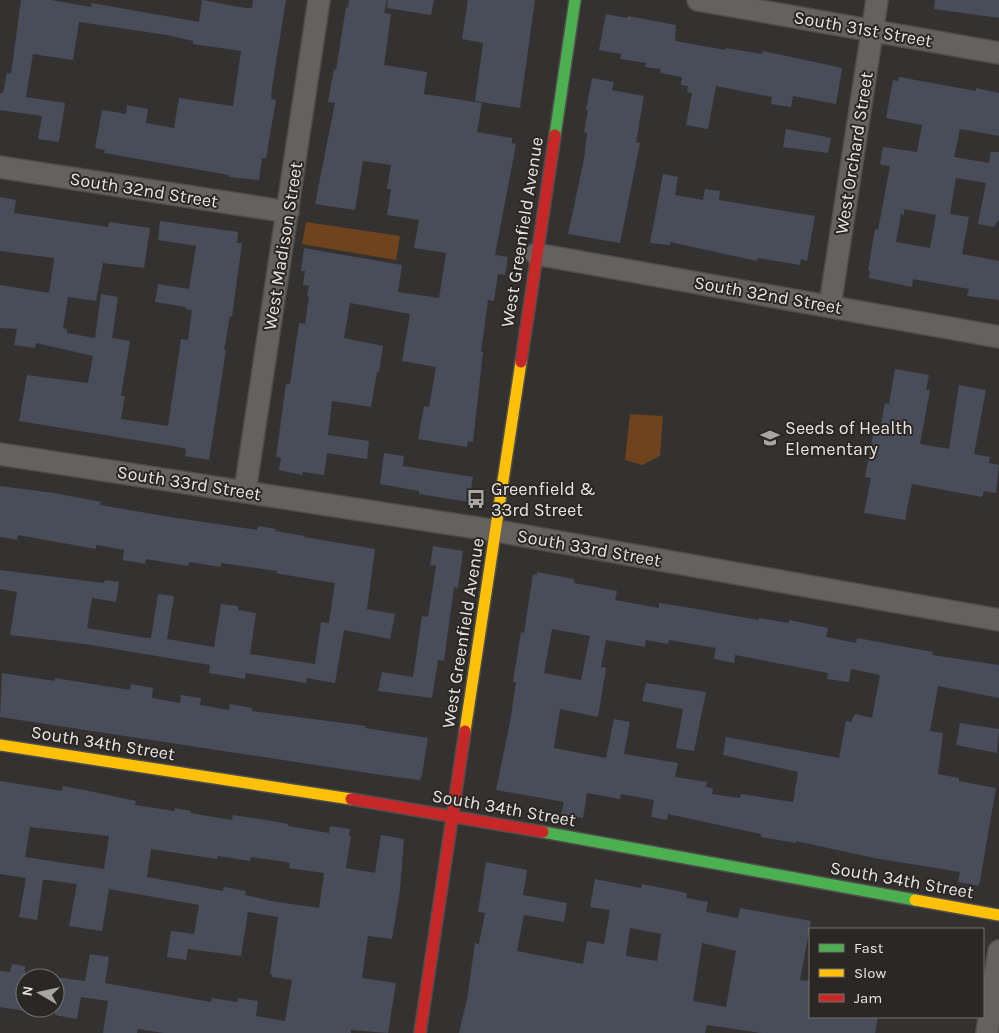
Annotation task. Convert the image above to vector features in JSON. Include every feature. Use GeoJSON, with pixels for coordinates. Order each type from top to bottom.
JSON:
{"type":"FeatureCollection","features":[{"type":"Feature","properties":{"kind":"main road","name":"West Greenfield Avenue"},"geometry":{"type":"LineString","coordinates":[[420,1033],[575,0]]}},
{"type":"Feature","properties":{"kind":"main road","name":"South 34th Street"},"geometry":{"type":"LineString","coordinates":[[0,745],[452,815],[999,915]]}},
{"type":"Feature","properties":{"kind":"street","name":"West Madison Street"},"geometry":{"type":"LineString","coordinates":[[244,491],[319,0]]}},
{"type":"Feature","properties":{"kind":"street","name":"South 31st Street"},"geometry":{"type":"LineString","coordinates":[[698,0],[999,53]]}},
{"type":"Feature","properties":{"kind":"street","name":"West Orchard Street"},"geometry":{"type":"LineString","coordinates":[[830,305],[877,0]]}},
{"type":"Feature","properties":{"kind":"street","name":"South 32nd Street"},"geometry":{"type":"LineString","coordinates":[[0,167],[288,212]]}},
{"type":"Feature","properties":{"kind":"street","name":"South 32nd Street"},"geometry":{"type":"LineString","coordinates":[[536,254],[830,305],[999,337]]}},
{"type":"Feature","properties":{"kind":"street","name":"South 33rd Street"},"geometry":{"type":"LineString","coordinates":[[0,454],[496,531],[999,620]]}},
{"type":"Feature","properties":{"kind":"street"},"geometry":{"type":"LineString","coordinates":[[987,1033],[999,951]]}},
{"type":"Feature","properties":{"kind":"shaded area"},"geometry":{"type":"Polygon","coordinates":[[[306,222],[400,236],[396,260],[302,244],[306,222]]]}},
{"type":"Feature","properties":{"kind":"shaded area"},"geometry":{"type":"Polygon","coordinates":[[[630,414],[663,416],[660,456],[642,465],[625,460],[630,414]]]}},
{"type":"Feature","properties":{"kind":"building"},"geometry":{"type":"Polygon","coordinates":[[[21,0],[51,0],[91,7],[92,3],[199,22],[202,0],[252,8],[253,0],[286,0],[272,87],[271,99],[276,100],[266,158],[262,158],[259,180],[229,177],[229,175],[104,153],[105,150],[95,148],[102,110],[126,114],[127,105],[148,109],[146,123],[174,128],[179,98],[233,106],[241,51],[193,44],[193,41],[167,35],[79,22],[73,60],[33,54],[26,97],[65,103],[59,142],[38,139],[42,116],[0,110],[0,93],[3,93],[7,73],[11,74],[21,0]]]}},
{"type":"Feature","properties":{"kind":"building"},"geometry":{"type":"Polygon","coordinates":[[[349,0],[387,0],[384,13],[391,14],[384,65],[427,72],[424,94],[482,103],[477,132],[512,138],[512,143],[516,144],[495,255],[508,257],[505,275],[498,274],[494,301],[488,300],[473,442],[468,441],[467,447],[418,439],[424,406],[429,407],[436,367],[402,361],[410,314],[350,303],[344,338],[383,346],[379,372],[377,372],[371,407],[332,401],[328,435],[369,441],[367,459],[327,453],[324,475],[303,472],[302,475],[279,470],[281,458],[276,457],[286,384],[290,384],[299,323],[305,324],[309,297],[307,296],[309,286],[303,285],[305,271],[301,271],[304,248],[402,265],[398,292],[439,298],[446,253],[414,248],[419,220],[387,215],[391,189],[387,189],[391,165],[363,161],[355,210],[315,204],[335,103],[328,102],[334,69],[336,70],[346,7],[348,8],[349,0]]]}},
{"type":"Feature","properties":{"kind":"building"},"geometry":{"type":"Polygon","coordinates":[[[388,0],[434,0],[431,15],[387,8],[388,0]]]}},
{"type":"Feature","properties":{"kind":"building"},"geometry":{"type":"Polygon","coordinates":[[[468,0],[535,0],[520,108],[475,101],[483,43],[462,39],[468,0]]]}},
{"type":"Feature","properties":{"kind":"building"},"geometry":{"type":"Polygon","coordinates":[[[935,0],[999,0],[999,18],[934,9],[935,0]]]}},
{"type":"Feature","properties":{"kind":"building"},"geometry":{"type":"Polygon","coordinates":[[[606,14],[676,25],[675,41],[725,50],[726,48],[762,54],[763,51],[838,67],[842,69],[836,104],[793,96],[791,107],[771,104],[772,97],[716,86],[708,129],[686,125],[692,93],[687,92],[688,86],[681,85],[682,77],[660,73],[661,69],[645,67],[646,63],[620,59],[621,54],[599,50],[606,14]]]}},
{"type":"Feature","properties":{"kind":"building"},"geometry":{"type":"Polygon","coordinates":[[[899,77],[976,91],[976,88],[999,93],[999,136],[960,129],[954,157],[989,163],[991,152],[999,152],[999,219],[994,227],[978,224],[986,183],[956,178],[950,214],[969,217],[962,254],[999,261],[999,300],[967,296],[969,289],[913,279],[912,287],[869,278],[870,271],[868,270],[875,229],[878,230],[890,166],[880,164],[883,147],[917,152],[922,125],[886,118],[893,80],[898,81],[899,77]],[[904,209],[904,215],[901,214],[896,242],[930,248],[936,215],[904,209]]]}},
{"type":"Feature","properties":{"kind":"building"},"geometry":{"type":"Polygon","coordinates":[[[592,78],[614,82],[612,90],[644,96],[636,142],[640,143],[620,243],[568,234],[584,159],[587,133],[584,132],[588,110],[586,110],[592,78]]]}},
{"type":"Feature","properties":{"kind":"building"},"geometry":{"type":"Polygon","coordinates":[[[786,129],[831,138],[828,153],[783,147],[786,129]]]}},
{"type":"Feature","properties":{"kind":"building"},"geometry":{"type":"Polygon","coordinates":[[[663,174],[678,177],[675,195],[703,200],[705,189],[720,191],[719,200],[815,216],[807,261],[801,259],[800,265],[757,258],[757,261],[670,242],[670,245],[650,243],[663,174]]]}},
{"type":"Feature","properties":{"kind":"building"},"geometry":{"type":"Polygon","coordinates":[[[0,197],[16,200],[14,213],[108,227],[109,222],[150,228],[144,268],[103,263],[96,301],[68,297],[63,328],[67,329],[67,333],[95,338],[101,294],[118,297],[112,338],[130,341],[121,396],[125,396],[121,419],[168,426],[181,339],[188,340],[192,310],[186,309],[186,307],[155,302],[158,284],[189,289],[196,246],[158,240],[160,221],[238,232],[237,243],[242,243],[232,317],[230,316],[224,350],[226,350],[209,460],[185,456],[186,449],[178,447],[19,421],[27,375],[88,383],[93,356],[36,343],[35,348],[14,345],[17,329],[0,328],[0,285],[49,293],[54,258],[0,251],[0,197]]]}},
{"type":"Feature","properties":{"kind":"building"},"geometry":{"type":"Polygon","coordinates":[[[895,369],[929,375],[926,390],[930,390],[920,444],[949,449],[959,385],[986,390],[974,454],[990,457],[989,463],[999,465],[996,493],[984,491],[982,497],[912,484],[905,520],[864,513],[871,478],[865,477],[873,435],[879,436],[885,403],[889,404],[895,369]]]}},
{"type":"Feature","properties":{"kind":"building"},"geometry":{"type":"Polygon","coordinates":[[[384,453],[404,456],[403,466],[473,477],[469,502],[419,494],[419,491],[380,484],[384,453]]]}},
{"type":"Feature","properties":{"kind":"building"},"geometry":{"type":"Polygon","coordinates":[[[0,486],[54,493],[101,502],[100,505],[170,517],[257,530],[258,526],[276,529],[275,531],[304,537],[375,549],[367,609],[395,614],[390,639],[344,630],[335,683],[307,678],[306,683],[246,673],[245,679],[209,673],[210,665],[85,644],[10,635],[17,592],[0,589],[0,570],[104,583],[105,580],[119,582],[116,602],[92,598],[87,628],[140,637],[151,638],[158,594],[174,596],[167,639],[214,647],[221,604],[238,606],[238,610],[256,613],[250,654],[315,664],[321,622],[329,623],[335,583],[280,574],[276,573],[277,571],[221,563],[221,567],[189,562],[188,566],[146,559],[145,564],[123,560],[124,550],[96,545],[96,549],[18,535],[17,540],[0,537],[0,486]]]}},
{"type":"Feature","properties":{"kind":"building"},"geometry":{"type":"Polygon","coordinates":[[[433,546],[463,551],[458,588],[454,587],[444,661],[438,660],[432,698],[378,691],[382,672],[413,677],[422,616],[428,617],[436,566],[430,565],[433,546]]]}},
{"type":"Feature","properties":{"kind":"building"},"geometry":{"type":"Polygon","coordinates":[[[537,572],[574,579],[574,583],[617,591],[615,600],[659,608],[659,603],[758,620],[759,618],[789,623],[789,620],[828,628],[826,637],[856,643],[857,638],[933,652],[932,655],[999,665],[999,698],[938,686],[930,731],[943,733],[938,774],[959,778],[959,781],[996,788],[979,886],[958,882],[960,872],[874,858],[796,841],[796,843],[761,837],[761,834],[668,814],[667,820],[651,817],[654,800],[621,794],[620,799],[587,793],[583,818],[561,814],[564,802],[496,790],[510,722],[516,682],[513,682],[521,632],[524,633],[533,574],[537,575],[537,572]],[[552,629],[544,673],[581,680],[590,636],[552,629]],[[606,640],[601,667],[606,668],[598,717],[560,709],[554,748],[606,758],[614,719],[630,722],[624,754],[678,763],[675,777],[707,782],[706,787],[713,788],[712,794],[740,798],[741,794],[793,802],[798,772],[723,755],[726,737],[839,758],[846,721],[851,722],[855,714],[872,718],[880,675],[851,669],[849,682],[827,679],[828,673],[735,655],[734,663],[714,659],[716,648],[669,640],[668,644],[646,640],[645,647],[606,640]]]}},
{"type":"Feature","properties":{"kind":"building"},"geometry":{"type":"Polygon","coordinates":[[[2,673],[55,681],[55,678],[130,690],[131,684],[153,688],[152,698],[180,703],[181,695],[201,698],[200,705],[229,710],[230,704],[252,708],[252,711],[366,726],[365,728],[428,738],[422,775],[420,780],[388,776],[0,717],[2,673]]]}},
{"type":"Feature","properties":{"kind":"building"},"geometry":{"type":"Polygon","coordinates":[[[646,683],[706,692],[694,751],[676,748],[683,709],[642,701],[646,683]]]}},
{"type":"Feature","properties":{"kind":"building"},"geometry":{"type":"Polygon","coordinates":[[[960,723],[999,729],[997,753],[956,745],[960,723]]]}},
{"type":"Feature","properties":{"kind":"building"},"geometry":{"type":"Polygon","coordinates":[[[0,781],[62,791],[63,786],[136,801],[135,805],[174,811],[175,808],[191,811],[190,813],[232,820],[233,815],[329,833],[330,826],[350,829],[349,836],[351,837],[346,868],[375,873],[381,835],[404,839],[400,890],[392,939],[368,936],[362,978],[396,983],[388,1033],[351,1030],[351,1033],[164,1033],[138,1029],[137,1033],[103,1033],[108,1001],[81,997],[77,1019],[65,1017],[65,978],[85,981],[90,954],[109,957],[105,983],[211,1002],[212,998],[237,1002],[238,998],[258,1001],[256,1016],[285,1021],[292,980],[272,977],[272,974],[270,974],[278,917],[248,912],[241,956],[188,949],[186,960],[167,957],[171,931],[194,934],[199,905],[109,889],[102,931],[69,926],[77,884],[43,880],[37,920],[19,917],[26,878],[0,874],[0,781]],[[30,827],[25,857],[104,869],[109,836],[30,827]],[[151,849],[147,877],[223,891],[224,887],[246,891],[245,895],[271,901],[319,908],[323,873],[289,868],[290,863],[286,862],[251,857],[250,861],[218,856],[217,859],[151,849]]]}},
{"type":"Feature","properties":{"kind":"building"},"geometry":{"type":"Polygon","coordinates":[[[486,862],[527,870],[523,895],[567,903],[564,922],[524,915],[517,951],[583,964],[587,941],[604,944],[610,910],[590,907],[595,879],[641,888],[642,884],[687,893],[686,898],[708,902],[706,912],[738,918],[740,908],[811,921],[800,980],[809,981],[809,1018],[878,1018],[875,1033],[761,1033],[707,1025],[705,1033],[459,1033],[467,999],[475,943],[479,944],[485,913],[478,912],[486,862]],[[630,928],[626,956],[657,961],[661,934],[630,928]],[[702,943],[693,1001],[726,1007],[736,951],[702,943]]]}},
{"type":"Feature","properties":{"kind":"building"},"geometry":{"type":"Polygon","coordinates":[[[12,964],[25,966],[25,968],[15,968],[15,1009],[0,1007],[0,971],[10,972],[12,964]]]}},
{"type":"Feature","properties":{"kind":"traffic: fast"},"geometry":{"type":"LineString","coordinates":[[555,135],[575,0]]}},
{"type":"Feature","properties":{"kind":"traffic: fast"},"geometry":{"type":"LineString","coordinates":[[543,832],[915,900]]}},
{"type":"Feature","properties":{"kind":"traffic: slow"},"geometry":{"type":"LineString","coordinates":[[465,731],[521,362]]}},
{"type":"Feature","properties":{"kind":"traffic: slow"},"geometry":{"type":"LineString","coordinates":[[0,745],[351,799]]}},
{"type":"Feature","properties":{"kind":"traffic: slow"},"geometry":{"type":"LineString","coordinates":[[915,900],[999,915]]}},
{"type":"Feature","properties":{"kind":"traffic: jam"},"geometry":{"type":"LineString","coordinates":[[521,362],[555,135]]}},
{"type":"Feature","properties":{"kind":"traffic: jam"},"geometry":{"type":"LineString","coordinates":[[420,1033],[465,731]]}},
{"type":"Feature","properties":{"kind":"traffic: jam"},"geometry":{"type":"LineString","coordinates":[[351,799],[543,832]]}},
{"type":"Feature","properties":{"kind":"place","name":"Seeds of Health Elementary"},"geometry":{"type":"Point","coordinates":[770,438]}},
{"type":"Feature","properties":{"kind":"place","name":"Greenfield & 33rd Street"},"geometry":{"type":"Point","coordinates":[476,499]}}]}
